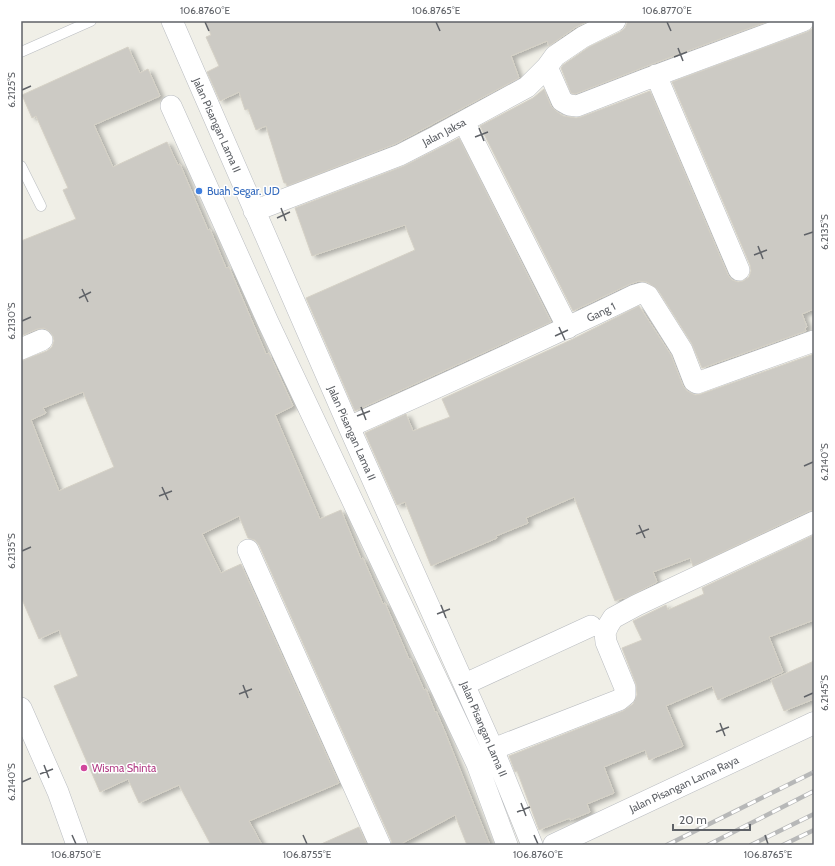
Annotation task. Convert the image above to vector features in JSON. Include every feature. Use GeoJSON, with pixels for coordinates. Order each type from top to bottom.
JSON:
{"type":"FeatureCollection","features":[{"type":"Feature","properties":{"kind":"street","name":"Jalan Jaksa"},"geometry":{"type":"LineString","coordinates":[[254,210],[400,154],[464,122],[527,87],[547,67],[555,56],[577,40],[615,21]]}},
{"type":"Feature","properties":{"kind":"street"},"geometry":{"type":"LineString","coordinates":[[547,67],[562,101],[569,105],[577,106],[656,75],[803,21]]}},
{"type":"Feature","properties":{"kind":"street","name":"Jalan Pisangan Lama II"},"geometry":{"type":"LineString","coordinates":[[176,22],[254,210],[349,427],[494,749],[532,845]]}},
{"type":"Feature","properties":{"kind":"street"},"geometry":{"type":"LineString","coordinates":[[656,75],[739,270]]}},
{"type":"Feature","properties":{"kind":"street"},"geometry":{"type":"LineString","coordinates":[[171,106],[268,322],[477,764],[507,845]]}},
{"type":"Feature","properties":{"kind":"street"},"geometry":{"type":"LineString","coordinates":[[464,122],[568,328]]}},
{"type":"Feature","properties":{"kind":"street","name":"Gang 1"},"geometry":{"type":"LineString","coordinates":[[349,427],[642,293],[648,296],[682,350],[694,381],[697,383],[814,340]]}},
{"type":"Feature","properties":{"kind":"street"},"geometry":{"type":"LineString","coordinates":[[21,349],[42,340]]}},
{"type":"Feature","properties":{"kind":"street"},"geometry":{"type":"LineString","coordinates":[[494,749],[619,700],[625,695],[625,688],[606,642],[605,633],[613,618],[637,605],[814,522]]}},
{"type":"Feature","properties":{"kind":"street"},"geometry":{"type":"LineString","coordinates":[[248,550],[380,845]]}},
{"type":"Feature","properties":{"kind":"street"},"geometry":{"type":"LineString","coordinates":[[465,684],[591,626]]}},
{"type":"Feature","properties":{"kind":"street"},"geometry":{"type":"LineString","coordinates":[[21,708],[58,792],[77,845]]}},
{"type":"Feature","properties":{"kind":"street","name":"Jalan Pisangan Lama Raya"},"geometry":{"type":"LineString","coordinates":[[554,845],[814,723]]}},
{"type":"Feature","properties":{"kind":"lane"},"geometry":{"type":"LineString","coordinates":[[21,52],[91,21]]}},
{"type":"Feature","properties":{"kind":"lane"},"geometry":{"type":"LineString","coordinates":[[21,166],[42,206]]}},
{"type":"Feature","properties":{"kind":"building"},"geometry":{"type":"Polygon","coordinates":[[[205,21],[588,21],[576,27],[549,46],[547,41],[511,56],[519,78],[395,144],[287,186],[286,183],[284,183],[266,126],[256,130],[248,109],[245,110],[239,92],[220,101],[207,72],[219,66],[206,37],[211,35],[205,21]]]}},
{"type":"Feature","properties":{"kind":"building"},"geometry":{"type":"Polygon","coordinates":[[[628,21],[769,21],[575,94],[571,93],[561,68],[563,65],[589,47],[620,32],[625,28],[628,21]]]}},
{"type":"Feature","properties":{"kind":"building"},"geometry":{"type":"Polygon","coordinates":[[[814,25],[814,309],[802,314],[807,327],[805,328],[806,331],[702,368],[692,344],[658,290],[647,282],[639,281],[630,284],[573,311],[480,126],[533,98],[544,89],[551,106],[556,111],[563,116],[576,118],[650,91],[728,275],[732,280],[738,282],[743,281],[749,277],[751,271],[750,265],[672,82],[807,32],[812,29],[814,25]]]}},
{"type":"Feature","properties":{"kind":"building"},"geometry":{"type":"Polygon","coordinates":[[[128,47],[140,73],[148,69],[160,96],[94,125],[113,167],[167,142],[178,165],[180,164],[208,230],[210,229],[226,268],[229,267],[266,354],[269,353],[293,406],[275,415],[320,519],[341,510],[361,559],[363,558],[383,604],[385,603],[409,659],[410,658],[424,690],[426,689],[435,712],[436,711],[490,845],[467,845],[455,815],[399,845],[392,845],[259,545],[255,540],[248,538],[239,516],[202,534],[221,573],[241,564],[339,783],[249,821],[262,845],[211,845],[179,785],[139,803],[128,779],[100,792],[54,686],[78,676],[59,630],[39,639],[21,597],[21,361],[47,351],[52,347],[54,341],[53,336],[44,328],[37,329],[21,336],[21,241],[76,219],[63,190],[68,188],[36,116],[32,118],[22,95],[128,47]],[[83,392],[43,408],[46,413],[31,420],[59,491],[114,467],[83,392]]]}},
{"type":"Feature","properties":{"kind":"building"},"geometry":{"type":"Polygon","coordinates":[[[459,138],[551,322],[355,411],[306,298],[415,250],[405,225],[312,256],[295,208],[404,166],[459,138]]]}},
{"type":"Feature","properties":{"kind":"building"},"geometry":{"type":"Polygon","coordinates":[[[639,306],[671,355],[683,386],[687,391],[695,395],[814,354],[814,510],[693,566],[690,558],[653,572],[657,582],[624,599],[615,601],[574,497],[526,518],[528,523],[496,536],[497,538],[431,566],[405,502],[397,505],[365,433],[406,414],[413,431],[450,417],[442,399],[573,339],[639,306]]]}},
{"type":"Feature","properties":{"kind":"building"},"geometry":{"type":"Polygon","coordinates":[[[814,535],[814,620],[769,637],[783,672],[718,700],[712,686],[666,706],[683,746],[649,760],[645,750],[604,767],[614,793],[587,804],[590,812],[539,830],[517,771],[515,772],[509,756],[623,711],[633,704],[637,695],[636,684],[622,648],[642,640],[633,621],[666,605],[668,610],[704,594],[702,588],[814,535]]]}},
{"type":"Feature","properties":{"kind":"building"},"geometry":{"type":"Polygon","coordinates":[[[814,661],[814,699],[784,711],[771,680],[814,661]]]}},
{"type":"Feature","properties":{"kind":"building"},"geometry":{"type":"Polygon","coordinates":[[[359,827],[367,845],[319,845],[359,827]]]}},
{"type":"Feature","properties":{"kind":"railway"},"geometry":{"type":"LineString","coordinates":[[667,845],[814,772]]}},
{"type":"Feature","properties":{"kind":"railway"},"geometry":{"type":"LineString","coordinates":[[708,845],[814,791]]}},
{"type":"Feature","properties":{"kind":"railway"},"geometry":{"type":"LineString","coordinates":[[751,845],[814,814]]}},
{"type":"Feature","properties":{"kind":"railway"},"geometry":{"type":"LineString","coordinates":[[783,845],[814,830]]}},
{"type":"Feature","properties":{"kind":"place","name":"Buah Segar. UD"},"geometry":{"type":"Point","coordinates":[199,191]}},
{"type":"Feature","properties":{"kind":"place","name":"Wisma Shinta"},"geometry":{"type":"Point","coordinates":[84,768]}}]}
